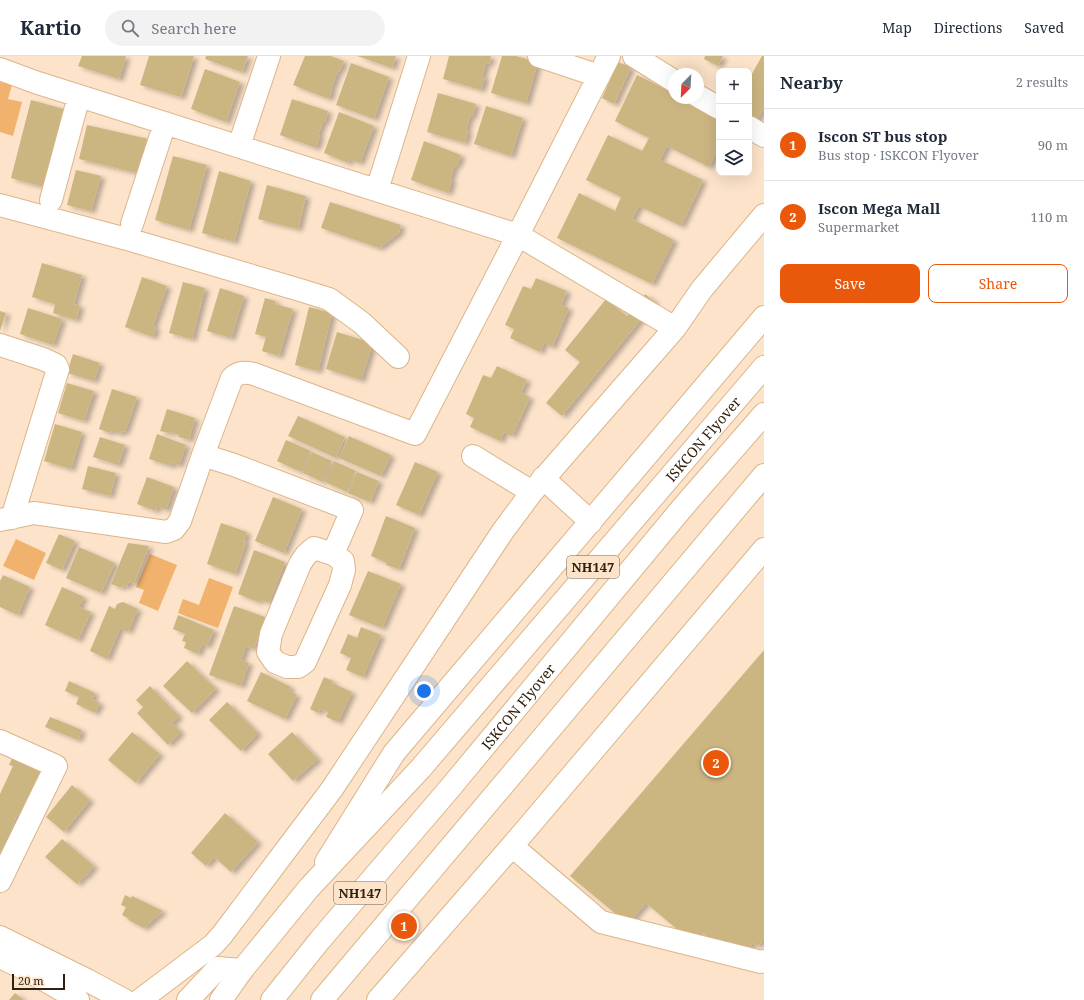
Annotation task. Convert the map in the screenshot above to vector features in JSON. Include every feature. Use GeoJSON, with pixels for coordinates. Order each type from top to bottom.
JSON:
{"type":"FeatureCollection","features":[{"type":"Feature","properties":{"kind":"main road"},"geometry":{"type":"LineString","coordinates":[[239,146],[269,56]]}},
{"type":"Feature","properties":{"kind":"main road"},"geometry":{"type":"LineString","coordinates":[[377,190],[419,56]]}},
{"type":"Feature","properties":{"kind":"main road"},"geometry":{"type":"LineString","coordinates":[[539,56],[599,76]]}},
{"type":"Feature","properties":{"kind":"main road"},"geometry":{"type":"LineString","coordinates":[[0,345],[43,359],[56,365],[58,369],[6,519],[34,514],[166,532],[174,529],[180,521],[202,455],[232,378],[236,374],[245,372],[254,374],[415,434],[609,56]]}},
{"type":"Feature","properties":{"kind":"main road"},"geometry":{"type":"LineString","coordinates":[[634,56],[668,77]]}},
{"type":"Feature","properties":{"kind":"main road"},"geometry":{"type":"LineString","coordinates":[[0,69],[35,82],[518,235],[675,328]]}},
{"type":"Feature","properties":{"kind":"main road"},"geometry":{"type":"LineString","coordinates":[[51,200],[79,96]]}},
{"type":"Feature","properties":{"kind":"main road"},"geometry":{"type":"LineString","coordinates":[[704,99],[716,106]]}},
{"type":"Feature","properties":{"kind":"main road"},"geometry":{"type":"LineString","coordinates":[[132,224],[165,123]]}},
{"type":"Feature","properties":{"kind":"main road"},"geometry":{"type":"LineString","coordinates":[[752,129],[764,136]]}},
{"type":"Feature","properties":{"kind":"main road"},"geometry":{"type":"LineString","coordinates":[[0,205],[134,241],[329,300],[362,323],[398,357]]}},
{"type":"Feature","properties":{"kind":"main road"},"geometry":{"type":"LineString","coordinates":[[140,1000],[213,945],[222,935],[332,789],[503,531],[537,485],[675,328],[702,289],[764,215]]}},
{"type":"Feature","properties":{"kind":"main road"},"geometry":{"type":"LineString","coordinates":[[309,888],[394,753],[764,317]]}},
{"type":"Feature","properties":{"kind":"main road","name":"ISKCON Flyover"},"geometry":{"type":"LineString","coordinates":[[309,888],[421,768],[764,367]]}},
{"type":"Feature","properties":{"kind":"main road","name":"ISKCON Flyover"},"geometry":{"type":"LineString","coordinates":[[272,1000],[320,940],[450,788],[683,507],[764,414]]}},
{"type":"Feature","properties":{"kind":"main road"},"geometry":{"type":"LineString","coordinates":[[202,455],[234,465],[352,510],[333,554]]}},
{"type":"Feature","properties":{"kind":"main road"},"geometry":{"type":"LineString","coordinates":[[473,456],[537,485],[591,522]]}},
{"type":"Feature","properties":{"kind":"main road"},"geometry":{"type":"LineString","coordinates":[[322,1000],[763,479]]}},
{"type":"Feature","properties":{"kind":"main road"},"geometry":{"type":"LineString","coordinates":[[314,548],[333,554],[343,561],[344,570],[342,578],[305,662],[298,667],[287,667],[275,662],[268,652],[271,634],[300,564],[306,555],[314,548]]}},
{"type":"Feature","properties":{"kind":"main road"},"geometry":{"type":"LineString","coordinates":[[378,1000],[512,846],[764,549]]}},
{"type":"Feature","properties":{"kind":"main road"},"geometry":{"type":"LineString","coordinates":[[0,881],[56,766],[2,748]]}},
{"type":"Feature","properties":{"kind":"main road"},"geometry":{"type":"LineString","coordinates":[[512,846],[601,922],[761,962],[764,961]]}},
{"type":"Feature","properties":{"kind":"main road","name":"NH147"},"geometry":{"type":"LineString","coordinates":[[221,1000],[242,970],[309,888]]}},
{"type":"Feature","properties":{"kind":"main road"},"geometry":{"type":"LineString","coordinates":[[0,937],[80,992]]}},
{"type":"Feature","properties":{"kind":"main road"},"geometry":{"type":"LineString","coordinates":[[0,958],[25,970],[80,992],[124,1000]]}},
{"type":"Feature","properties":{"kind":"main road"},"geometry":{"type":"LineString","coordinates":[[188,1000],[218,968],[242,970]]}},
{"type":"Feature","properties":{"kind":"main road"},"geometry":{"type":"LineString","coordinates":[[149,1000],[204,983]]}},
{"type":"Feature","properties":{"kind":"shaded area"},"geometry":{"type":"Polygon","coordinates":[[[0,82],[12,85],[8,99],[22,102],[13,136],[0,132],[0,82]]]}},
{"type":"Feature","properties":{"kind":"shaded area"},"geometry":{"type":"Polygon","coordinates":[[[16,539],[46,553],[34,580],[3,566],[16,539]]]}},
{"type":"Feature","properties":{"kind":"shaded area"},"geometry":{"type":"Polygon","coordinates":[[[150,554],[177,565],[158,611],[139,603],[144,590],[136,587],[150,554]]]}},
{"type":"Feature","properties":{"kind":"shaded area"},"geometry":{"type":"Polygon","coordinates":[[[209,578],[233,587],[218,628],[178,613],[183,599],[199,605],[209,578]]]}},
{"type":"Feature","properties":{"kind":"building"},"geometry":{"type":"Polygon","coordinates":[[[82,56],[126,56],[119,79],[78,66],[82,56]]]}},
{"type":"Feature","properties":{"kind":"building"},"geometry":{"type":"Polygon","coordinates":[[[149,56],[194,56],[181,97],[140,85],[149,56]]]}},
{"type":"Feature","properties":{"kind":"building"},"geometry":{"type":"Polygon","coordinates":[[[206,56],[248,56],[242,72],[205,59],[206,56]]]}},
{"type":"Feature","properties":{"kind":"building"},"geometry":{"type":"Polygon","coordinates":[[[305,56],[331,56],[344,61],[339,72],[338,71],[329,99],[293,85],[305,56]]]}},
{"type":"Feature","properties":{"kind":"building"},"geometry":{"type":"Polygon","coordinates":[[[357,56],[396,56],[392,68],[357,56]]]}},
{"type":"Feature","properties":{"kind":"building"},"geometry":{"type":"Polygon","coordinates":[[[449,56],[491,56],[489,64],[486,63],[482,77],[485,77],[481,90],[443,79],[449,56]]]}},
{"type":"Feature","properties":{"kind":"building"},"geometry":{"type":"Polygon","coordinates":[[[502,56],[516,56],[538,62],[526,103],[491,93],[502,56]]]}},
{"type":"Feature","properties":{"kind":"building"},"geometry":{"type":"Polygon","coordinates":[[[705,56],[723,56],[718,66],[704,59],[705,56]]]}},
{"type":"Feature","properties":{"kind":"building"},"geometry":{"type":"Polygon","coordinates":[[[762,56],[764,56],[764,108],[755,123],[752,121],[752,74],[762,56]]]}},
{"type":"Feature","properties":{"kind":"building"},"geometry":{"type":"Polygon","coordinates":[[[618,62],[631,67],[614,104],[602,98],[618,62]]]}},
{"type":"Feature","properties":{"kind":"building"},"geometry":{"type":"Polygon","coordinates":[[[351,63],[389,77],[374,119],[336,105],[351,63]]]}},
{"type":"Feature","properties":{"kind":"building"},"geometry":{"type":"Polygon","coordinates":[[[205,69],[240,82],[226,122],[191,109],[205,69]]]}},
{"type":"Feature","properties":{"kind":"building"},"geometry":{"type":"Polygon","coordinates":[[[637,75],[668,90],[668,104],[697,104],[716,114],[716,153],[709,167],[667,146],[660,160],[703,180],[681,226],[639,206],[632,219],[674,240],[652,284],[557,238],[579,193],[615,211],[621,197],[586,180],[608,135],[642,151],[649,138],[615,121],[637,75]]]}},
{"type":"Feature","properties":{"kind":"building"},"geometry":{"type":"Polygon","coordinates":[[[438,93],[476,104],[472,117],[470,116],[466,130],[468,131],[465,143],[427,132],[438,93]]]}},
{"type":"Feature","properties":{"kind":"building"},"geometry":{"type":"Polygon","coordinates":[[[292,99],[328,111],[325,122],[323,122],[318,135],[320,136],[316,148],[280,135],[292,99]]]}},
{"type":"Feature","properties":{"kind":"building"},"geometry":{"type":"Polygon","coordinates":[[[31,100],[64,109],[44,187],[11,178],[31,100]]]}},
{"type":"Feature","properties":{"kind":"building"},"geometry":{"type":"Polygon","coordinates":[[[486,106],[523,118],[511,156],[474,144],[486,106]]]}},
{"type":"Feature","properties":{"kind":"building"},"geometry":{"type":"Polygon","coordinates":[[[339,112],[374,126],[360,163],[349,159],[348,163],[324,153],[339,112]]]}},
{"type":"Feature","properties":{"kind":"building"},"geometry":{"type":"Polygon","coordinates":[[[87,125],[153,140],[145,175],[79,159],[87,125]]]}},
{"type":"Feature","properties":{"kind":"building"},"geometry":{"type":"Polygon","coordinates":[[[424,141],[461,155],[457,166],[455,165],[450,179],[452,180],[448,193],[411,180],[424,141]]]}},
{"type":"Feature","properties":{"kind":"building"},"geometry":{"type":"Polygon","coordinates":[[[173,156],[207,165],[189,230],[155,220],[173,156]]]}},
{"type":"Feature","properties":{"kind":"building"},"geometry":{"type":"Polygon","coordinates":[[[76,170],[101,176],[91,211],[67,205],[76,170]]]}},
{"type":"Feature","properties":{"kind":"building"},"geometry":{"type":"Polygon","coordinates":[[[219,171],[251,181],[234,242],[202,233],[219,171]]]}},
{"type":"Feature","properties":{"kind":"building"},"geometry":{"type":"Polygon","coordinates":[[[267,185],[306,196],[298,229],[258,219],[267,185]]]}},
{"type":"Feature","properties":{"kind":"building"},"geometry":{"type":"Polygon","coordinates":[[[330,202],[401,225],[399,233],[379,248],[321,228],[330,202]]]}},
{"type":"Feature","properties":{"kind":"building"},"geometry":{"type":"Polygon","coordinates":[[[42,263],[82,275],[74,304],[80,306],[76,320],[53,313],[55,304],[32,297],[42,263]]]}},
{"type":"Feature","properties":{"kind":"building"},"geometry":{"type":"Polygon","coordinates":[[[142,277],[167,286],[153,326],[156,328],[153,337],[125,327],[142,277]]]}},
{"type":"Feature","properties":{"kind":"building"},"geometry":{"type":"Polygon","coordinates":[[[536,278],[567,291],[561,305],[569,308],[552,347],[544,343],[540,352],[510,338],[514,329],[505,325],[523,286],[531,289],[536,278]]]}},
{"type":"Feature","properties":{"kind":"building"},"geometry":{"type":"Polygon","coordinates":[[[183,282],[205,288],[192,339],[169,333],[183,282]]]}},
{"type":"Feature","properties":{"kind":"building"},"geometry":{"type":"Polygon","coordinates":[[[220,288],[244,296],[231,338],[207,331],[220,288]]]}},
{"type":"Feature","properties":{"kind":"building"},"geometry":{"type":"Polygon","coordinates":[[[645,294],[655,302],[562,416],[546,403],[580,362],[565,350],[606,299],[627,316],[645,294]]]}},
{"type":"Feature","properties":{"kind":"building"},"geometry":{"type":"Polygon","coordinates":[[[265,298],[276,301],[275,304],[293,309],[279,356],[262,351],[266,337],[255,334],[265,298]]]}},
{"type":"Feature","properties":{"kind":"building"},"geometry":{"type":"Polygon","coordinates":[[[309,307],[332,313],[318,371],[295,365],[309,307]]]}},
{"type":"Feature","properties":{"kind":"building"},"geometry":{"type":"Polygon","coordinates":[[[28,308],[62,319],[53,345],[20,334],[28,308]]]}},
{"type":"Feature","properties":{"kind":"building"},"geometry":{"type":"Polygon","coordinates":[[[0,311],[6,313],[0,331],[0,311]]]}},
{"type":"Feature","properties":{"kind":"building"},"geometry":{"type":"Polygon","coordinates":[[[337,332],[373,343],[361,380],[326,369],[337,332]]]}},
{"type":"Feature","properties":{"kind":"building"},"geometry":{"type":"Polygon","coordinates":[[[73,354],[100,363],[94,381],[67,373],[73,354]]]}},
{"type":"Feature","properties":{"kind":"building"},"geometry":{"type":"Polygon","coordinates":[[[497,366],[527,380],[521,393],[530,397],[512,436],[504,432],[500,441],[470,427],[474,418],[466,414],[483,375],[491,378],[497,366]]]}},
{"type":"Feature","properties":{"kind":"building"},"geometry":{"type":"Polygon","coordinates":[[[67,383],[94,391],[84,421],[58,413],[67,383]]]}},
{"type":"Feature","properties":{"kind":"building"},"geometry":{"type":"Polygon","coordinates":[[[112,389],[137,397],[125,432],[122,431],[121,434],[111,431],[110,433],[99,429],[112,389]]]}},
{"type":"Feature","properties":{"kind":"building"},"geometry":{"type":"Polygon","coordinates":[[[167,409],[195,418],[189,440],[170,432],[160,431],[167,409]]]}},
{"type":"Feature","properties":{"kind":"building"},"geometry":{"type":"Polygon","coordinates":[[[298,416],[345,437],[336,458],[288,436],[298,416]]]}},
{"type":"Feature","properties":{"kind":"building"},"geometry":{"type":"Polygon","coordinates":[[[55,424],[82,432],[71,469],[44,461],[55,424]]]}},
{"type":"Feature","properties":{"kind":"building"},"geometry":{"type":"Polygon","coordinates":[[[157,434],[186,445],[179,465],[172,463],[171,466],[149,459],[157,434]]]}},
{"type":"Feature","properties":{"kind":"building"},"geometry":{"type":"Polygon","coordinates":[[[349,436],[391,455],[381,476],[339,458],[349,436]]]}},
{"type":"Feature","properties":{"kind":"building"},"geometry":{"type":"Polygon","coordinates":[[[100,437],[125,445],[118,465],[93,457],[100,437]]]}},
{"type":"Feature","properties":{"kind":"building"},"geometry":{"type":"Polygon","coordinates":[[[286,440],[311,451],[301,472],[277,461],[286,440]]]}},
{"type":"Feature","properties":{"kind":"building"},"geometry":{"type":"Polygon","coordinates":[[[312,452],[332,461],[323,482],[303,473],[312,452]]]}},
{"type":"Feature","properties":{"kind":"building"},"geometry":{"type":"Polygon","coordinates":[[[334,461],[356,471],[347,492],[325,482],[334,461]]]}},
{"type":"Feature","properties":{"kind":"building"},"geometry":{"type":"Polygon","coordinates":[[[415,462],[438,472],[419,515],[396,505],[415,462]]]}},
{"type":"Feature","properties":{"kind":"building"},"geometry":{"type":"Polygon","coordinates":[[[88,466],[116,473],[110,496],[82,489],[88,466]]]}},
{"type":"Feature","properties":{"kind":"building"},"geometry":{"type":"Polygon","coordinates":[[[357,472],[379,481],[370,502],[348,493],[357,472]]]}},
{"type":"Feature","properties":{"kind":"building"},"geometry":{"type":"Polygon","coordinates":[[[147,477],[174,487],[166,510],[157,506],[156,511],[137,504],[147,477]]]}},
{"type":"Feature","properties":{"kind":"building"},"geometry":{"type":"Polygon","coordinates":[[[273,497],[302,509],[284,553],[255,541],[273,497]]]}},
{"type":"Feature","properties":{"kind":"building"},"geometry":{"type":"Polygon","coordinates":[[[386,516],[415,528],[399,569],[386,565],[387,563],[371,556],[386,516]]]}},
{"type":"Feature","properties":{"kind":"building"},"geometry":{"type":"Polygon","coordinates":[[[221,523],[247,532],[244,541],[246,542],[235,574],[207,564],[221,523]]]}},
{"type":"Feature","properties":{"kind":"building"},"geometry":{"type":"Polygon","coordinates":[[[59,534],[75,541],[62,570],[46,563],[59,534]]]}},
{"type":"Feature","properties":{"kind":"building"},"geometry":{"type":"Polygon","coordinates":[[[128,543],[149,546],[134,584],[129,581],[127,587],[123,585],[122,588],[111,584],[128,543]]]}},
{"type":"Feature","properties":{"kind":"building"},"geometry":{"type":"Polygon","coordinates":[[[79,547],[115,563],[101,593],[66,578],[79,547]]]}},
{"type":"Feature","properties":{"kind":"building"},"geometry":{"type":"Polygon","coordinates":[[[254,550],[285,562],[269,603],[259,599],[258,602],[238,594],[254,550]]]}},
{"type":"Feature","properties":{"kind":"building"},"geometry":{"type":"Polygon","coordinates":[[[368,571],[401,584],[382,628],[349,615],[368,571]]]}},
{"type":"Feature","properties":{"kind":"building"},"geometry":{"type":"Polygon","coordinates":[[[3,575],[30,587],[18,615],[0,607],[0,581],[3,575]]]}},
{"type":"Feature","properties":{"kind":"building"},"geometry":{"type":"Polygon","coordinates":[[[62,587],[84,597],[79,607],[91,612],[78,640],[45,625],[62,587]]]}},
{"type":"Feature","properties":{"kind":"building"},"geometry":{"type":"Polygon","coordinates":[[[123,602],[138,609],[128,632],[120,628],[107,659],[90,651],[109,606],[115,609],[117,604],[123,602]]]}},
{"type":"Feature","properties":{"kind":"building"},"geometry":{"type":"Polygon","coordinates":[[[234,606],[265,617],[254,649],[246,646],[241,660],[249,663],[241,686],[209,675],[234,606]]]}},
{"type":"Feature","properties":{"kind":"building"},"geometry":{"type":"Polygon","coordinates":[[[178,615],[214,630],[207,646],[202,644],[198,654],[184,648],[186,642],[182,641],[185,634],[173,629],[178,615]]]}},
{"type":"Feature","properties":{"kind":"building"},"geometry":{"type":"Polygon","coordinates":[[[361,627],[381,635],[363,677],[346,670],[351,658],[340,653],[348,634],[357,638],[361,627]]]}},
{"type":"Feature","properties":{"kind":"building"},"geometry":{"type":"Polygon","coordinates":[[[764,650],[764,939],[758,946],[753,943],[744,953],[730,941],[722,950],[700,931],[691,941],[646,903],[628,924],[570,876],[764,650]]]}},
{"type":"Feature","properties":{"kind":"building"},"geometry":{"type":"Polygon","coordinates":[[[187,661],[216,689],[192,713],[163,686],[187,661]]]}},
{"type":"Feature","properties":{"kind":"building"},"geometry":{"type":"Polygon","coordinates":[[[261,672],[291,687],[289,691],[297,695],[285,719],[247,701],[261,672]]]}},
{"type":"Feature","properties":{"kind":"building"},"geometry":{"type":"Polygon","coordinates":[[[324,677],[333,681],[332,683],[352,692],[338,722],[326,717],[328,712],[320,709],[318,713],[310,709],[324,677]]]}},
{"type":"Feature","properties":{"kind":"building"},"geometry":{"type":"Polygon","coordinates":[[[69,681],[95,693],[92,699],[100,703],[95,713],[76,704],[79,697],[65,691],[69,681]]]}},
{"type":"Feature","properties":{"kind":"building"},"geometry":{"type":"Polygon","coordinates":[[[150,686],[179,716],[172,723],[181,732],[168,745],[137,713],[143,707],[136,700],[150,686]]]}},
{"type":"Feature","properties":{"kind":"building"},"geometry":{"type":"Polygon","coordinates":[[[227,702],[258,733],[241,751],[209,720],[227,702]]]}},
{"type":"Feature","properties":{"kind":"building"},"geometry":{"type":"Polygon","coordinates":[[[50,717],[82,730],[78,740],[45,727],[50,717]]]}},
{"type":"Feature","properties":{"kind":"building"},"geometry":{"type":"Polygon","coordinates":[[[132,732],[160,754],[136,783],[108,760],[132,732]]]}},
{"type":"Feature","properties":{"kind":"building"},"geometry":{"type":"Polygon","coordinates":[[[292,732],[318,759],[293,781],[268,754],[292,732]]]}},
{"type":"Feature","properties":{"kind":"building"},"geometry":{"type":"Polygon","coordinates":[[[14,754],[47,769],[24,817],[17,814],[11,830],[14,831],[0,865],[0,794],[13,766],[9,765],[14,754]]]}},
{"type":"Feature","properties":{"kind":"building"},"geometry":{"type":"Polygon","coordinates":[[[72,785],[90,800],[64,832],[46,817],[72,785]]]}},
{"type":"Feature","properties":{"kind":"building"},"geometry":{"type":"Polygon","coordinates":[[[225,813],[258,842],[231,872],[214,857],[206,866],[191,853],[225,813]]]}},
{"type":"Feature","properties":{"kind":"building"},"geometry":{"type":"Polygon","coordinates":[[[62,839],[94,866],[77,884],[45,857],[62,839]]]}},
{"type":"Feature","properties":{"kind":"building"},"geometry":{"type":"Polygon","coordinates":[[[125,895],[131,898],[132,896],[163,911],[144,928],[128,920],[129,919],[122,915],[126,907],[121,905],[125,895]]]}},
{"type":"Feature","properties":{"kind":"building"},"geometry":{"type":"Polygon","coordinates":[[[15,993],[24,1000],[9,1000],[15,993]]]}},
{"type":"Feature","properties":{"kind":"place","name":"Iscon Mega Mall"},"geometry":{"type":"Point","coordinates":[716,763]}},
{"type":"Feature","properties":{"kind":"place","name":"Iscon ST bus stop"},"geometry":{"type":"Point","coordinates":[404,926]}}]}
